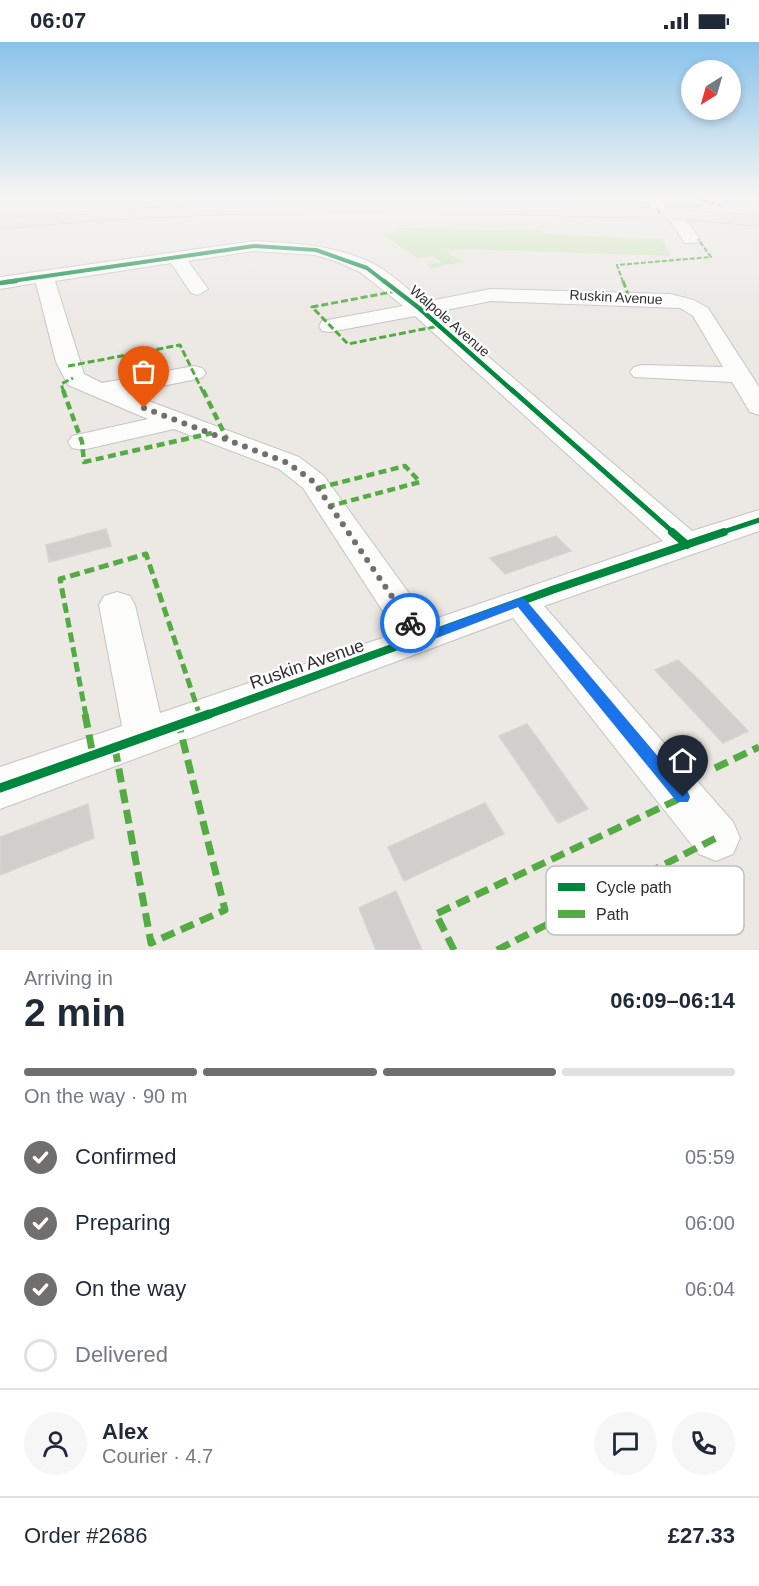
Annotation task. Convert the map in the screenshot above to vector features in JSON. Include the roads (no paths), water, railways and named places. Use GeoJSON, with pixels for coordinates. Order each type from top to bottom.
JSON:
{"type":"FeatureCollection","features":[{"type":"Feature","properties":{"kind":"street","name":"Walpole Avenue"},"geometry":{"type":"LineString","coordinates":[[0,283],[254,246],[316,250],[367,268],[419,308],[687,545]]}},
{"type":"Feature","properties":{"kind":"street"},"geometry":{"type":"LineString","coordinates":[[175,256],[198,289]]}},
{"type":"Feature","properties":{"kind":"street"},"geometry":{"type":"LineString","coordinates":[[535,273],[538,295]]}},
{"type":"Feature","properties":{"kind":"street"},"geometry":{"type":"LineString","coordinates":[[44,277],[73,378],[99,391],[288,463],[314,482],[421,639]]}},
{"type":"Feature","properties":{"kind":"street","name":"Ruskin Avenue"},"geometry":{"type":"LineString","coordinates":[[340,324],[485,295],[670,300],[687,304],[701,312],[759,407]]}},
{"type":"Feature","properties":{"kind":"street"},"geometry":{"type":"LineString","coordinates":[[332,304],[340,324],[368,340]]}},
{"type":"Feature","properties":{"kind":"street"},"geometry":{"type":"LineString","coordinates":[[642,372],[740,375]]}},
{"type":"Feature","properties":{"kind":"street"},"geometry":{"type":"LineString","coordinates":[[99,391],[194,373]]}},
{"type":"Feature","properties":{"kind":"street"},"geometry":{"type":"LineString","coordinates":[[81,442],[177,420]]}},
{"type":"Feature","properties":{"kind":"street","name":"Ruskin Avenue"},"geometry":{"type":"LineString","coordinates":[[0,788],[520,602],[759,520]]}},
{"type":"Feature","properties":{"kind":"street"},"geometry":{"type":"LineString","coordinates":[[520,602],[716,838]]}},
{"type":"Feature","properties":{"kind":"street"},"geometry":{"type":"LineString","coordinates":[[117,605],[145,737]]}}]}
